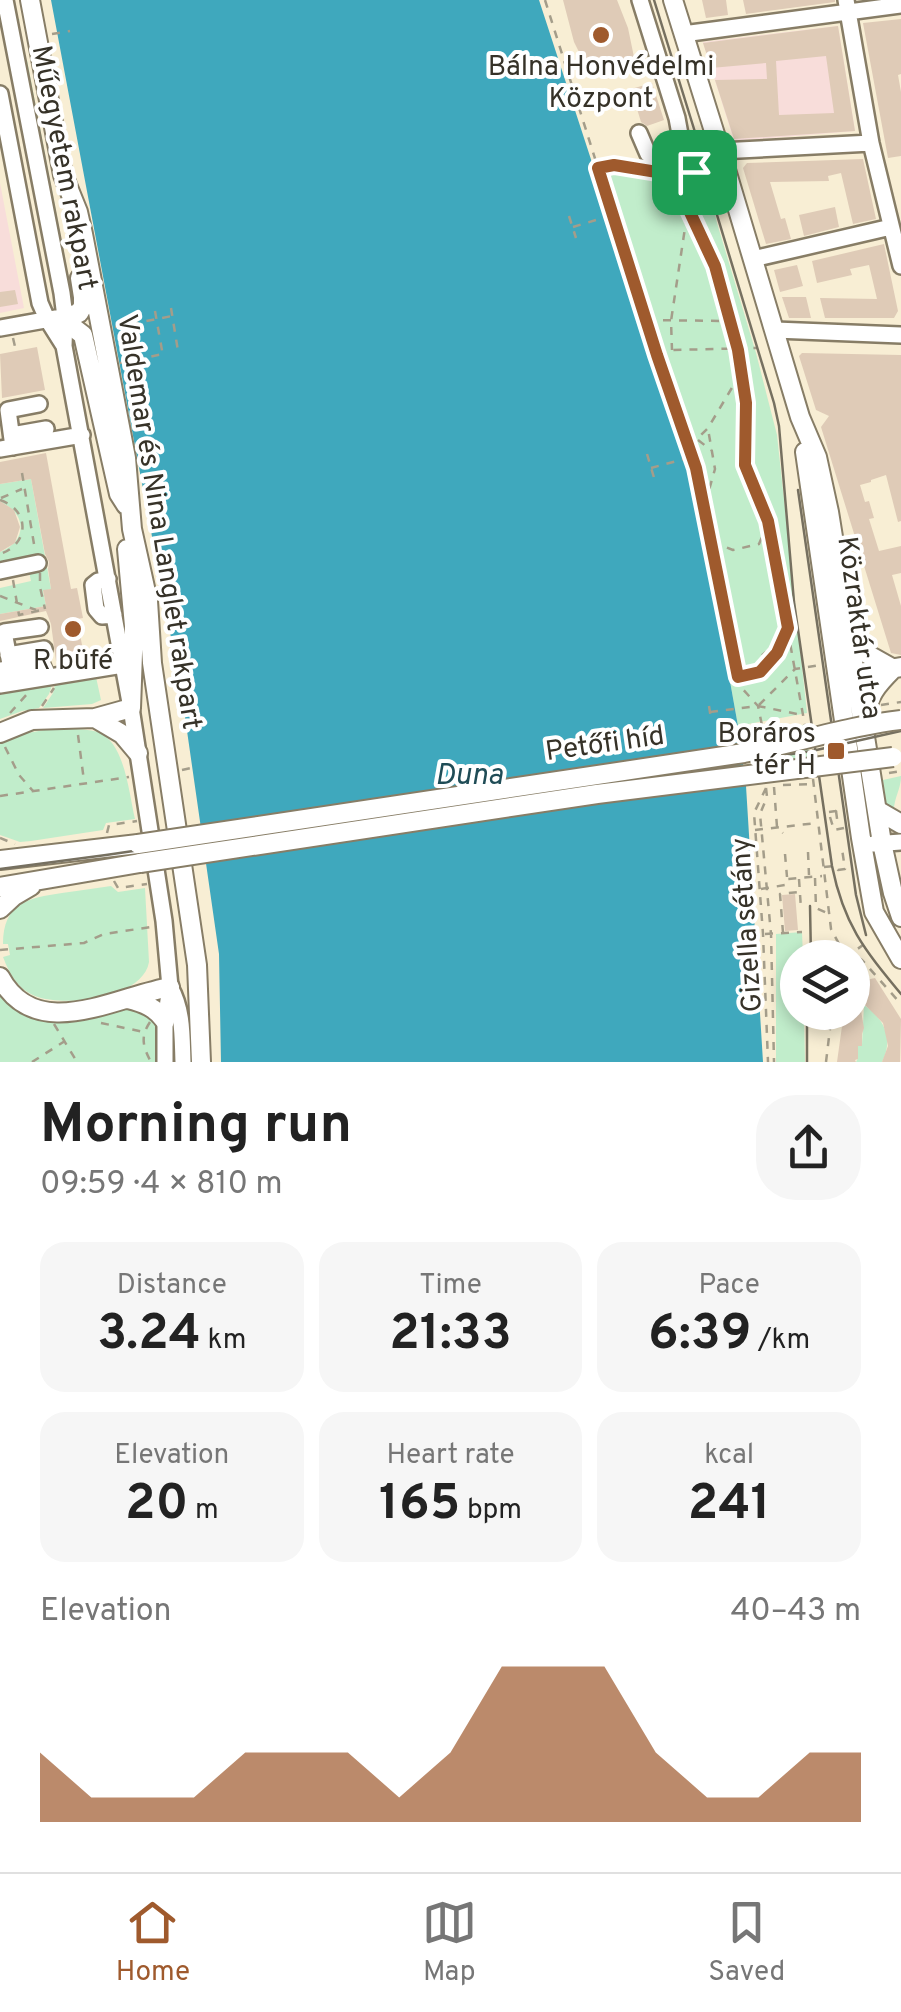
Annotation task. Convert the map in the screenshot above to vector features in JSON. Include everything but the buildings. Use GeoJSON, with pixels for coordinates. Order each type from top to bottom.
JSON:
{"type":"FeatureCollection","features":[{"type":"Feature","properties":{"kind":"main road","name":"Valdemar és Nina Langlet rakpart"},"geometry":{"type":"LineString","coordinates":[[30,0],[63,174],[83,234],[126,458],[130,512],[148,601],[152,663],[197,965],[201,1062]]}},
{"type":"Feature","properties":{"kind":"main road","name":"Közraktár utca"},"geometry":{"type":"LineString","coordinates":[[672,0],[816,458],[831,664],[840,698],[856,832],[874,912],[901,959]]}},
{"type":"Feature","properties":{"kind":"main road"},"geometry":{"type":"LineString","coordinates":[[56,318],[80,313],[84,298],[63,174]]}},
{"type":"Feature","properties":{"kind":"main road"},"geometry":{"type":"LineString","coordinates":[[4,733],[32,720],[95,718],[131,708],[134,626],[126,536],[130,512],[119,494],[83,335],[56,318]]}},
{"type":"Feature","properties":{"kind":"main road","name":"Közraktár utca"},"geometry":{"type":"LineString","coordinates":[[821,512],[847,632],[881,839],[901,917]]}},
{"type":"Feature","properties":{"kind":"main road"},"geometry":{"type":"LineString","coordinates":[[847,632],[868,654],[897,668]]}},
{"type":"Feature","properties":{"kind":"main road"},"geometry":{"type":"LineString","coordinates":[[831,664],[854,677]]}},
{"type":"Feature","properties":{"kind":"main road"},"geometry":{"type":"LineString","coordinates":[[840,698],[854,677],[870,669],[897,668]]}},
{"type":"Feature","properties":{"kind":"main road"},"geometry":{"type":"LineString","coordinates":[[864,729],[870,694],[897,668]]}},
{"type":"Feature","properties":{"kind":"main road"},"geometry":{"type":"LineString","coordinates":[[95,718],[122,734],[138,753]]}},
{"type":"Feature","properties":{"kind":"main road","name":"Petőfi híd"},"geometry":{"type":"LineString","coordinates":[[139,854],[744,753],[901,720]]}},
{"type":"Feature","properties":{"kind":"main road","name":"Petőfi híd"},"geometry":{"type":"LineString","coordinates":[[139,854],[597,794],[897,763]]}},
{"type":"Feature","properties":{"kind":"main road"},"geometry":{"type":"LineString","coordinates":[[877,810],[901,824]]}},
{"type":"Feature","properties":{"kind":"main road"},"geometry":{"type":"LineString","coordinates":[[856,832],[881,839],[901,833]]}},
{"type":"Feature","properties":{"kind":"main road"},"geometry":{"type":"LineString","coordinates":[[0,841],[28,850],[139,854]]}},
{"type":"Feature","properties":{"kind":"main road"},"geometry":{"type":"LineString","coordinates":[[0,860],[28,850]]}},
{"type":"Feature","properties":{"kind":"main road"},"geometry":{"type":"LineString","coordinates":[[0,888],[38,882],[139,854]]}},
{"type":"Feature","properties":{"kind":"main road"},"geometry":{"type":"LineString","coordinates":[[0,910],[38,882]]}},
{"type":"Feature","properties":{"kind":"main road"},"geometry":{"type":"LineString","coordinates":[[0,976],[18,999],[42,1010],[82,1012],[170,987]]}},
{"type":"Feature","properties":{"kind":"main road"},"geometry":{"type":"LineString","coordinates":[[127,999],[145,1003],[160,1015]]}},
{"type":"Feature","properties":{"kind":"street","name":"Műegyetem rakpart"},"geometry":{"type":"LineString","coordinates":[[5,0],[54,255],[56,318],[82,434],[131,708],[164,921],[170,987]]}},
{"type":"Feature","properties":{"kind":"street"},"geometry":{"type":"LineString","coordinates":[[640,0],[677,118],[682,163]]}},
{"type":"Feature","properties":{"kind":"street"},"geometry":{"type":"LineString","coordinates":[[683,34],[847,6],[901,5]]}},
{"type":"Feature","properties":{"kind":"street"},"geometry":{"type":"LineString","coordinates":[[847,6],[871,143],[901,266]]}},
{"type":"Feature","properties":{"kind":"street","name":"Műegyetem rakpart"},"geometry":{"type":"LineString","coordinates":[[0,94],[40,302],[56,318]]}},
{"type":"Feature","properties":{"kind":"street"},"geometry":{"type":"LineString","coordinates":[[654,159],[670,147],[677,118]]}},
{"type":"Feature","properties":{"kind":"street"},"geometry":{"type":"LineString","coordinates":[[639,133],[654,159],[682,163],[720,151],[871,143]]}},
{"type":"Feature","properties":{"kind":"street"},"geometry":{"type":"LineString","coordinates":[[753,259],[891,227]]}},
{"type":"Feature","properties":{"kind":"street"},"geometry":{"type":"LineString","coordinates":[[26,233],[40,240],[49,230]]}},
{"type":"Feature","properties":{"kind":"street"},"geometry":{"type":"LineString","coordinates":[[31,259],[41,249],[54,255]]}},
{"type":"Feature","properties":{"kind":"street"},"geometry":{"type":"LineString","coordinates":[[0,328],[56,318]]}},
{"type":"Feature","properties":{"kind":"street"},"geometry":{"type":"LineString","coordinates":[[775,330],[901,335]]}},
{"type":"Feature","properties":{"kind":"street"},"geometry":{"type":"LineString","coordinates":[[8,443],[8,410],[38,404]]}},
{"type":"Feature","properties":{"kind":"street"},"geometry":{"type":"LineString","coordinates":[[8,443],[46,428]]}},
{"type":"Feature","properties":{"kind":"street"},"geometry":{"type":"LineString","coordinates":[[8,443],[82,434]]}},
{"type":"Feature","properties":{"kind":"street"},"geometry":{"type":"LineString","coordinates":[[6,576],[38,563]]}},
{"type":"Feature","properties":{"kind":"street"},"geometry":{"type":"LineString","coordinates":[[6,665],[4,632],[38,618]]}},
{"type":"Feature","properties":{"kind":"street"},"geometry":{"type":"LineString","coordinates":[[6,665],[44,649]]}},
{"type":"Feature","properties":{"kind":"street"},"geometry":{"type":"LineString","coordinates":[[6,665],[42,665],[49,685]]}},
{"type":"Feature","properties":{"kind":"street"},"geometry":{"type":"LineString","coordinates":[[0,685],[49,685],[123,665]]}},
{"type":"Feature","properties":{"kind":"street"},"geometry":{"type":"LineString","coordinates":[[881,839],[901,842]]}},
{"type":"Feature","properties":{"kind":"street"},"geometry":{"type":"LineString","coordinates":[[881,839],[901,860]]}},
{"type":"Feature","properties":{"kind":"street"},"geometry":{"type":"LineString","coordinates":[[165,1062],[160,1015],[170,987]]}},
{"type":"Feature","properties":{"kind":"street"},"geometry":{"type":"LineString","coordinates":[[170,987],[181,1017],[182,1062]]}},
{"type":"Feature","properties":{"kind":"path"},"geometry":{"type":"LineString","coordinates":[[545,0],[696,468],[740,686],[758,706]]}},
{"type":"Feature","properties":{"kind":"path"},"geometry":{"type":"LineString","coordinates":[[45,36],[70,31]]}},
{"type":"Feature","properties":{"kind":"path"},"geometry":{"type":"LineString","coordinates":[[672,350],[671,321],[694,172],[698,168],[682,163]]}},
{"type":"Feature","properties":{"kind":"path"},"geometry":{"type":"LineString","coordinates":[[598,168],[614,165],[668,176],[710,252],[743,379],[745,465],[768,521],[796,669]]}},
{"type":"Feature","properties":{"kind":"path"},"geometry":{"type":"LineString","coordinates":[[573,228],[612,215]]}},
{"type":"Feature","properties":{"kind":"path"},"geometry":{"type":"LineString","coordinates":[[569,216],[576,238]]}},
{"type":"Feature","properties":{"kind":"path"},"geometry":{"type":"LineString","coordinates":[[170,308],[178,351]]}},
{"type":"Feature","properties":{"kind":"path"},"geometry":{"type":"LineString","coordinates":[[116,364],[163,355],[155,311]]}},
{"type":"Feature","properties":{"kind":"path"},"geometry":{"type":"LineString","coordinates":[[108,328],[172,316]]}},
{"type":"Feature","properties":{"kind":"path"},"geometry":{"type":"LineString","coordinates":[[646,320],[730,321]]}},
{"type":"Feature","properties":{"kind":"path"},"geometry":{"type":"LineString","coordinates":[[14,340],[16,351]]}},
{"type":"Feature","properties":{"kind":"path"},"geometry":{"type":"LineString","coordinates":[[657,355],[672,350],[757,348]]}},
{"type":"Feature","properties":{"kind":"path"},"geometry":{"type":"LineString","coordinates":[[689,448],[708,428],[736,381],[743,379]]}},
{"type":"Feature","properties":{"kind":"path"},"geometry":{"type":"LineString","coordinates":[[704,507],[715,469],[708,428]]}},
{"type":"Feature","properties":{"kind":"path"},"geometry":{"type":"LineString","coordinates":[[697,439],[712,450]]}},
{"type":"Feature","properties":{"kind":"path"},"geometry":{"type":"LineString","coordinates":[[647,454],[655,481]]}},
{"type":"Feature","properties":{"kind":"path"},"geometry":{"type":"LineString","coordinates":[[651,468],[688,458]]}},
{"type":"Feature","properties":{"kind":"path"},"geometry":{"type":"LineString","coordinates":[[22,473],[46,609],[38,618]]}},
{"type":"Feature","properties":{"kind":"path"},"geometry":{"type":"LineString","coordinates":[[0,499],[24,488]]}},
{"type":"Feature","properties":{"kind":"path"},"geometry":{"type":"LineString","coordinates":[[0,499],[9,502],[22,520],[22,532],[14,547],[0,554]]}},
{"type":"Feature","properties":{"kind":"path"},"geometry":{"type":"LineString","coordinates":[[711,542],[733,550],[759,544],[768,521]]}},
{"type":"Feature","properties":{"kind":"path"},"geometry":{"type":"LineString","coordinates":[[22,532],[30,529]]}},
{"type":"Feature","properties":{"kind":"path"},"geometry":{"type":"LineString","coordinates":[[6,576],[20,615],[38,618]]}},
{"type":"Feature","properties":{"kind":"path"},"geometry":{"type":"LineString","coordinates":[[0,596],[38,618]]}},
{"type":"Feature","properties":{"kind":"path"},"geometry":{"type":"LineString","coordinates":[[738,677],[760,672],[778,651],[788,628]]}},
{"type":"Feature","properties":{"kind":"path"},"geometry":{"type":"LineString","coordinates":[[760,672],[759,658],[772,650],[778,651]]}},
{"type":"Feature","properties":{"kind":"path"},"geometry":{"type":"LineString","coordinates":[[758,706],[796,669],[831,664]]}},
{"type":"Feature","properties":{"kind":"path"},"geometry":{"type":"LineString","coordinates":[[38,711],[49,685]]}},
{"type":"Feature","properties":{"kind":"path"},"geometry":{"type":"LineString","coordinates":[[30,690],[4,733],[19,774],[33,791]]}},
{"type":"Feature","properties":{"kind":"path"},"geometry":{"type":"LineString","coordinates":[[880,705],[901,702]]}},
{"type":"Feature","properties":{"kind":"path"},"geometry":{"type":"LineString","coordinates":[[709,706],[711,719]]}},
{"type":"Feature","properties":{"kind":"path"},"geometry":{"type":"LineString","coordinates":[[710,712],[758,706],[804,715]]}},
{"type":"Feature","properties":{"kind":"path"},"geometry":{"type":"LineString","coordinates":[[77,728],[84,784]]}},
{"type":"Feature","properties":{"kind":"path"},"geometry":{"type":"LineString","coordinates":[[826,751],[838,748]]}},
{"type":"Feature","properties":{"kind":"path"},"geometry":{"type":"LineString","coordinates":[[0,796],[130,776]]}},
{"type":"Feature","properties":{"kind":"path"},"geometry":{"type":"LineString","coordinates":[[782,834],[777,828],[774,786],[814,784]]}},
{"type":"Feature","properties":{"kind":"path","name":"Gizella sétány"},"geometry":{"type":"LineString","coordinates":[[755,830],[754,814],[766,787],[767,797],[760,814],[771,934],[774,1062]]}},
{"type":"Feature","properties":{"kind":"path"},"geometry":{"type":"LineString","coordinates":[[847,805],[830,814],[834,830],[856,832]]}},
{"type":"Feature","properties":{"kind":"path"},"geometry":{"type":"LineString","coordinates":[[836,810],[838,828]]}},
{"type":"Feature","properties":{"kind":"path"},"geometry":{"type":"LineString","coordinates":[[107,831],[109,825],[138,821]]}},
{"type":"Feature","properties":{"kind":"path"},"geometry":{"type":"LineString","coordinates":[[768,1062],[755,830],[818,823]]}},
{"type":"Feature","properties":{"kind":"path"},"geometry":{"type":"LineString","coordinates":[[0,841],[28,850]]}},
{"type":"Feature","properties":{"kind":"path"},"geometry":{"type":"LineString","coordinates":[[823,868],[845,869],[842,849]]}},
{"type":"Feature","properties":{"kind":"path"},"geometry":{"type":"LineString","coordinates":[[808,852],[809,877]]}},
{"type":"Feature","properties":{"kind":"path"},"geometry":{"type":"LineString","coordinates":[[760,889],[785,885],[785,854]]}},
{"type":"Feature","properties":{"kind":"path"},"geometry":{"type":"LineString","coordinates":[[816,876],[816,908],[828,914]]}},
{"type":"Feature","properties":{"kind":"path"},"geometry":{"type":"LineString","coordinates":[[787,879],[824,876],[830,929],[836,940]]}},
{"type":"Feature","properties":{"kind":"path"},"geometry":{"type":"LineString","coordinates":[[799,878],[802,909]]}},
{"type":"Feature","properties":{"kind":"path"},"geometry":{"type":"LineString","coordinates":[[114,882],[118,888],[148,884]]}},
{"type":"Feature","properties":{"kind":"path"},"geometry":{"type":"LineString","coordinates":[[785,934],[780,894],[800,892]]}},
{"type":"Feature","properties":{"kind":"path"},"geometry":{"type":"LineString","coordinates":[[0,950],[84,943],[104,934],[152,927]]}},
{"type":"Feature","properties":{"kind":"path"},"geometry":{"type":"LineString","coordinates":[[763,934],[802,932]]}},
{"type":"Feature","properties":{"kind":"path"},"geometry":{"type":"LineString","coordinates":[[870,969],[901,1004]]}},
{"type":"Feature","properties":{"kind":"path"},"geometry":{"type":"LineString","coordinates":[[151,1062],[143,1044],[144,1032],[153,1018],[160,1015]]}},
{"type":"Feature","properties":{"kind":"path"},"geometry":{"type":"LineString","coordinates":[[101,1022],[144,1032]]}},
{"type":"Feature","properties":{"kind":"path"},"geometry":{"type":"LineString","coordinates":[[57,1028],[77,1062]]}},
{"type":"Feature","properties":{"kind":"path"},"geometry":{"type":"LineString","coordinates":[[818,1057],[826,1060],[830,1030]]}},
{"type":"Feature","properties":{"kind":"path"},"geometry":{"type":"LineString","coordinates":[[32,1062],[64,1041]]}},
{"type":"Feature","properties":{"kind":"shaded area"},"geometry":{"type":"Polygon","coordinates":[[[838,26],[855,131],[734,141],[703,42],[838,26]]]}},
{"type":"Feature","properties":{"kind":"shaded area"},"geometry":{"type":"Polygon","coordinates":[[[0,183],[24,308],[0,313],[0,183]]]}},
{"type":"Feature","properties":{"kind":"green space"},"geometry":{"type":"Polygon","coordinates":[[[15,16],[20,20],[17,21],[71,290],[67,292],[15,16]]]}},
{"type":"Feature","properties":{"kind":"green space"},"geometry":{"type":"Polygon","coordinates":[[[619,172],[652,178],[705,172],[777,435],[807,713],[738,726],[692,468],[601,194],[610,176],[619,172]]]}},
{"type":"Feature","properties":{"kind":"green space"},"geometry":{"type":"Polygon","coordinates":[[[31,479],[51,589],[43,591],[46,606],[0,614],[0,588],[31,581],[27,563],[0,568],[0,552],[16,541],[21,527],[15,513],[0,502],[0,484],[31,479]]]}},
{"type":"Feature","properties":{"kind":"green space"},"geometry":{"type":"Polygon","coordinates":[[[96,677],[101,700],[43,708],[55,685],[96,677]]]}},
{"type":"Feature","properties":{"kind":"green space"},"geometry":{"type":"Polygon","coordinates":[[[52,685],[39,708],[0,719],[0,693],[52,685]]]}},
{"type":"Feature","properties":{"kind":"green space"},"geometry":{"type":"Polygon","coordinates":[[[805,725],[812,773],[759,780],[752,732],[805,725]]]}},
{"type":"Feature","properties":{"kind":"green space"},"geometry":{"type":"Polygon","coordinates":[[[50,729],[88,730],[107,738],[120,757],[135,819],[106,823],[103,830],[31,841],[20,842],[0,835],[0,744],[22,734],[50,729]]]}},
{"type":"Feature","properties":{"kind":"green space"},"geometry":{"type":"Polygon","coordinates":[[[901,776],[894,813],[886,805],[883,780],[901,776]]]}},
{"type":"Feature","properties":{"kind":"green space"},"geometry":{"type":"Polygon","coordinates":[[[111,886],[118,892],[145,888],[149,962],[144,974],[119,992],[85,1000],[51,1000],[20,986],[3,957],[10,955],[8,944],[3,944],[7,919],[13,911],[38,897],[111,886]]]}},
{"type":"Feature","properties":{"kind":"green space"},"geometry":{"type":"Polygon","coordinates":[[[802,932],[802,940],[780,940],[780,1030],[804,1030],[805,1062],[776,1062],[776,934],[802,932]]]}},
{"type":"Feature","properties":{"kind":"green space"},"geometry":{"type":"Polygon","coordinates":[[[0,977],[33,1007],[127,999],[157,1019],[159,1062],[0,1062],[0,977]]]}},
{"type":"Feature","properties":{"kind":"green space"},"geometry":{"type":"Polygon","coordinates":[[[870,1010],[887,1037],[882,1062],[856,1062],[858,1046],[862,1045],[863,1030],[870,1030],[870,1010]]]}},
{"type":"Feature","properties":{"kind":"water","name":"Duna"},"geometry":{"type":"Polygon","coordinates":[[[51,0],[539,0],[692,469],[746,786],[763,1062],[221,1062],[219,954],[182,696],[51,0]]]}},
{"type":"Feature","properties":{"kind":"tram line"},"geometry":{"type":"LineString","coordinates":[[654,0],[779,426],[794,602],[837,887],[857,935],[901,994]]}},
{"type":"Feature","properties":{"kind":"tram line"},"geometry":{"type":"LineString","coordinates":[[798,490],[856,895],[866,935]]}},
{"type":"Feature","properties":{"kind":"tram line"},"geometry":{"type":"LineString","coordinates":[[0,869],[812,751],[901,731]]}},
{"type":"Feature","properties":{"kind":"tram line"},"geometry":{"type":"LineString","coordinates":[[810,906],[811,940]]}},
{"type":"Feature","properties":{"kind":"tram line"},"geometry":{"type":"LineString","coordinates":[[807,1030],[807,1062]]}},
{"type":"Feature","properties":{"kind":"place","name":"Bálna Honvédelmi Központ"},"geometry":{"type":"Point","coordinates":[601,35]}},
{"type":"Feature","properties":{"kind":"place","name":"R büfé"},"geometry":{"type":"Point","coordinates":[73,629]}},
{"type":"Feature","properties":{"kind":"place","name":"Boráros tér H"},"geometry":{"type":"Point","coordinates":[836,751]}},
{"type":"Feature","properties":{"kind":"route"},"geometry":{"type":"LineString","coordinates":[[614,165],[663,173],[698,168],[694,172],[688,208],[715,266],[738,350],[746,403],[745,465],[768,521],[788,628],[777,653],[760,672],[738,677],[696,468],[598,168],[614,165]]}}]}
